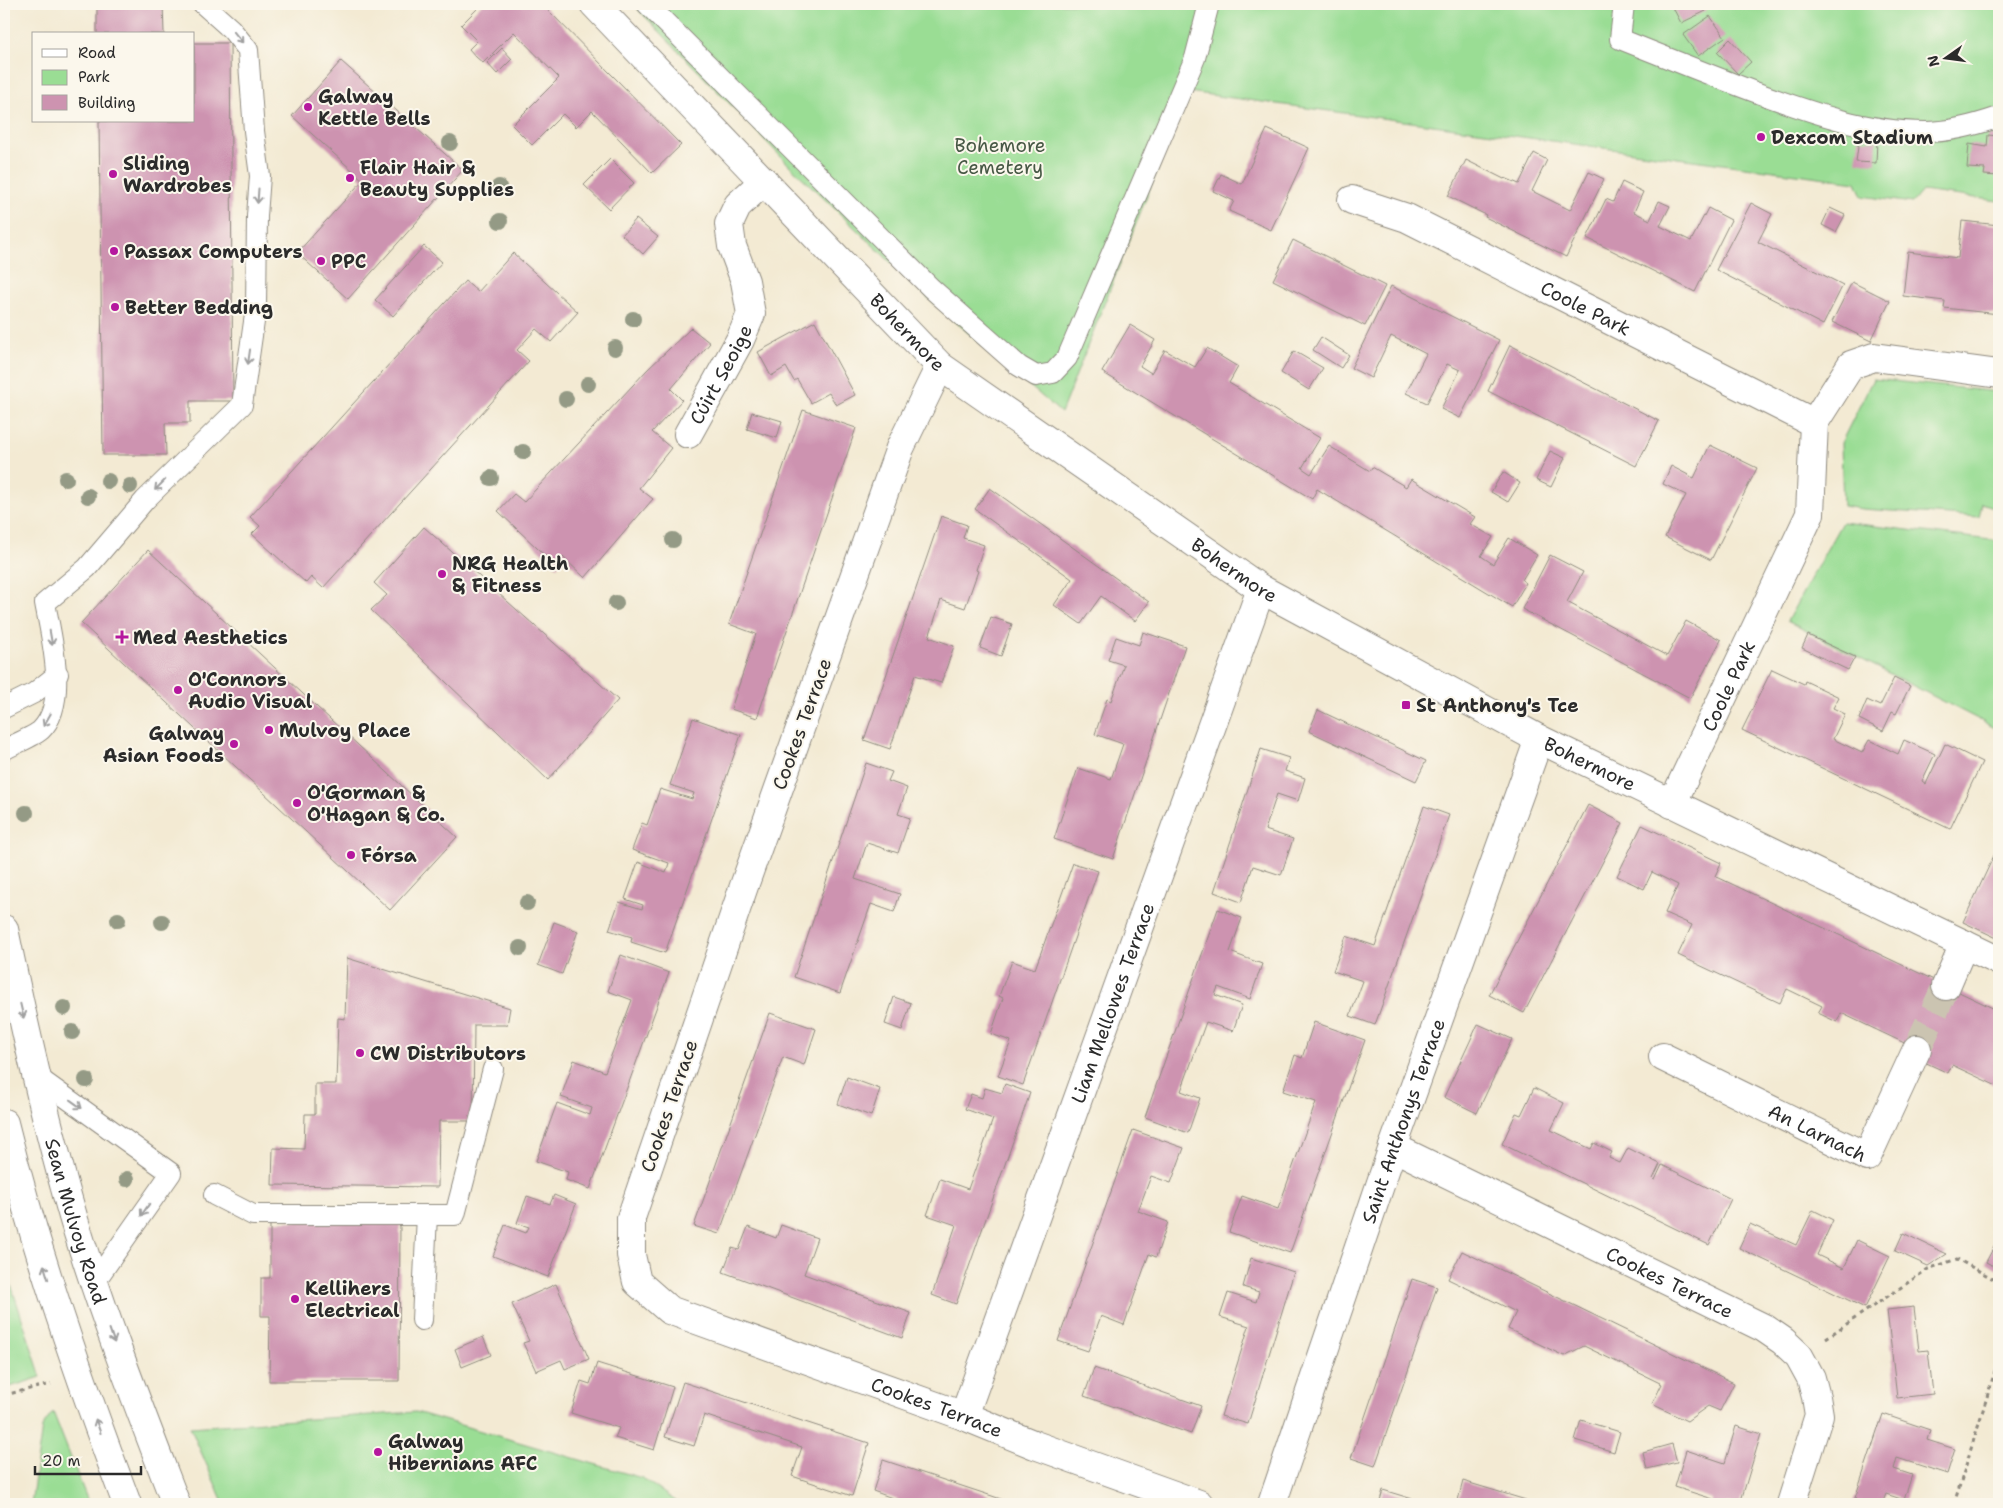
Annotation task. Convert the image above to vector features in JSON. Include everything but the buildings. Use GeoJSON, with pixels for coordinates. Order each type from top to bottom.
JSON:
{"type":"FeatureCollection","features":[{"type":"Feature","properties":{"kind":"street","name":"Bohermore"},"geometry":{"type":"LineString","coordinates":[[594,4],[940,366],[1261,589],[1539,739],[1999,961]]}},
{"type":"Feature","properties":{"kind":"street","name":"Cúirt Seoige"},"geometry":{"type":"LineString","coordinates":[[688,434],[740,340],[751,314],[745,281],[732,246],[729,224],[738,205],[764,181]]}},
{"type":"Feature","properties":{"kind":"street","name":"Coole Park"},"geometry":{"type":"LineString","coordinates":[[1352,200],[1407,218],[1814,423],[1810,514],[1672,804]]}},
{"type":"Feature","properties":{"kind":"street"},"geometry":{"type":"LineString","coordinates":[[1814,423],[1851,365],[1862,360],[1874,357],[1999,374]]}},
{"type":"Feature","properties":{"kind":"street","name":"Cookes Terrace"},"geometry":{"type":"LineString","coordinates":[[940,366],[900,448],[744,886],[631,1218],[631,1255],[637,1282],[669,1310],[964,1416],[1035,1445],[1198,1504]]}},
{"type":"Feature","properties":{"kind":"street","name":"Liam Mellowes Terrace"},"geometry":{"type":"LineString","coordinates":[[964,1416],[1261,589]]}},
{"type":"Feature","properties":{"kind":"street","name":"Saint Anthonys Terrace"},"geometry":{"type":"LineString","coordinates":[[1272,1504],[1393,1148],[1539,739]]}},
{"type":"Feature","properties":{"kind":"street","name":"Sean Mulvoy Road"},"geometry":{"type":"LineString","coordinates":[[4,929],[36,1076],[74,1218],[112,1339],[176,1504]]}},
{"type":"Feature","properties":{"kind":"street"},"geometry":{"type":"LineString","coordinates":[[1946,986],[1964,944]]}},
{"type":"Feature","properties":{"kind":"street","name":"An Larnach"},"geometry":{"type":"LineString","coordinates":[[1664,1057],[1867,1157],[1917,1049]]}},
{"type":"Feature","properties":{"kind":"street"},"geometry":{"type":"LineString","coordinates":[[4,1123],[18,1180],[81,1378],[128,1504]]}},
{"type":"Feature","properties":{"kind":"street","name":"Cookes Terrace"},"geometry":{"type":"LineString","coordinates":[[1393,1148],[1764,1328],[1783,1341],[1798,1356],[1811,1378],[1819,1415],[1791,1504]]}},
{"type":"Feature","properties":{"kind":"lane"},"geometry":{"type":"LineString","coordinates":[[4,750],[41,730],[53,710],[58,674],[45,603],[87,568],[145,500],[242,404],[256,308],[257,216],[260,176],[254,131],[248,50],[231,29],[202,4]]}},
{"type":"Feature","properties":{"kind":"lane"},"geometry":{"type":"LineString","coordinates":[[647,4],[931,288],[1019,366],[1036,376],[1053,373],[1067,358],[1195,58],[1209,4]]}},
{"type":"Feature","properties":{"kind":"lane"},"geometry":{"type":"LineString","coordinates":[[1624,4],[1620,39],[1790,105],[1862,126],[1895,131],[1927,132],[1973,126],[1999,117]]}},
{"type":"Feature","properties":{"kind":"lane"},"geometry":{"type":"LineString","coordinates":[[4,708],[34,693],[58,674]]}},
{"type":"Feature","properties":{"kind":"lane"},"geometry":{"type":"LineString","coordinates":[[214,1195],[253,1214],[455,1215],[493,1069]]}},
{"type":"Feature","properties":{"kind":"lane"},"geometry":{"type":"LineString","coordinates":[[36,1076],[171,1173],[94,1283]]}},
{"type":"Feature","properties":{"kind":"lane"},"geometry":{"type":"LineString","coordinates":[[422,1320],[427,1215]]}},
{"type":"Feature","properties":{"kind":"path"},"geometry":{"type":"LineString","coordinates":[[1798,1356],[1928,1269],[1957,1259],[1999,1282]]}},
{"type":"Feature","properties":{"kind":"path"},"geometry":{"type":"LineString","coordinates":[[1954,1504],[1999,1358]]}},
{"type":"Feature","properties":{"kind":"path"},"geometry":{"type":"LineString","coordinates":[[4,1395],[81,1378]]}},
{"type":"Feature","properties":{"kind":"green space","name":"Bohemore Cemetery"},"geometry":{"type":"Polygon","coordinates":[[[633,4],[1999,4],[1999,201],[1922,191],[1912,203],[1862,196],[1856,182],[1188,92],[1061,413],[925,295],[790,166],[633,4]]]}},
{"type":"Feature","properties":{"kind":"green space"},"geometry":{"type":"Polygon","coordinates":[[[1873,379],[1999,392],[1999,509],[1982,503],[1979,517],[1843,506],[1841,443],[1873,379]]]}},
{"type":"Feature","properties":{"kind":"green space"},"geometry":{"type":"Polygon","coordinates":[[[1842,522],[1999,541],[1999,730],[1787,621],[1842,522]]]}},
{"type":"Feature","properties":{"kind":"green space"},"geometry":{"type":"Polygon","coordinates":[[[4,1263],[41,1377],[4,1389],[4,1263]]]}},
{"type":"Feature","properties":{"kind":"green space"},"geometry":{"type":"Polygon","coordinates":[[[53,1412],[89,1504],[31,1504],[42,1427],[53,1412]]]}},
{"type":"Feature","properties":{"kind":"green space","name":"Galway Hibernians AFC"},"geometry":{"type":"Polygon","coordinates":[[[416,1412],[642,1478],[680,1504],[224,1504],[190,1427],[416,1412]]]}},
{"type":"Feature","properties":{"kind":"tunnel"},"geometry":{"type":"LineString","coordinates":[[1917,1049],[1946,986]]}},
{"type":"Feature","properties":{"kind":"place","name":"Galway Kettle Bells"},"geometry":{"type":"Point","coordinates":[308,107]}},
{"type":"Feature","properties":{"kind":"place","name":"Dexcom Stadium"},"geometry":{"type":"Point","coordinates":[1761,137]}},
{"type":"Feature","properties":{"kind":"place","name":"Sliding Wardrobes"},"geometry":{"type":"Point","coordinates":[113,174]}},
{"type":"Feature","properties":{"kind":"place","name":"Flair Hair & Beauty Supplies"},"geometry":{"type":"Point","coordinates":[350,178]}},
{"type":"Feature","properties":{"kind":"place","name":"Passax Computers"},"geometry":{"type":"Point","coordinates":[114,251]}},
{"type":"Feature","properties":{"kind":"place","name":"PPC"},"geometry":{"type":"Point","coordinates":[321,261]}},
{"type":"Feature","properties":{"kind":"place","name":"Better Bedding"},"geometry":{"type":"Point","coordinates":[115,307]}},
{"type":"Feature","properties":{"kind":"place","name":"NRG Health & Fitness"},"geometry":{"type":"Point","coordinates":[442,574]}},
{"type":"Feature","properties":{"kind":"place","name":"Med Aesthetics"},"geometry":{"type":"Point","coordinates":[122,637]}},
{"type":"Feature","properties":{"kind":"place","name":"O'Connors Audio Visual"},"geometry":{"type":"Point","coordinates":[178,690]}},
{"type":"Feature","properties":{"kind":"place","name":"St Anthony's Tce"},"geometry":{"type":"Point","coordinates":[1406,705]}},
{"type":"Feature","properties":{"kind":"place","name":"Mulvoy Place"},"geometry":{"type":"Point","coordinates":[269,730]}},
{"type":"Feature","properties":{"kind":"place","name":"Galway Asian Foods"},"geometry":{"type":"Point","coordinates":[234,744]}},
{"type":"Feature","properties":{"kind":"place","name":"O'Gorman & O'Hagan & Co."},"geometry":{"type":"Point","coordinates":[297,803]}},
{"type":"Feature","properties":{"kind":"place","name":"Fórsa"},"geometry":{"type":"Point","coordinates":[351,855]}},
{"type":"Feature","properties":{"kind":"place","name":"CW Distributors"},"geometry":{"type":"Point","coordinates":[360,1053]}},
{"type":"Feature","properties":{"kind":"place","name":"Kellihers Electrical"},"geometry":{"type":"Point","coordinates":[295,1299]}},
{"type":"Feature","properties":{"kind":"place","name":"Galway Hibernians AFC"},"geometry":{"type":"Point","coordinates":[378,1452]}}]}
